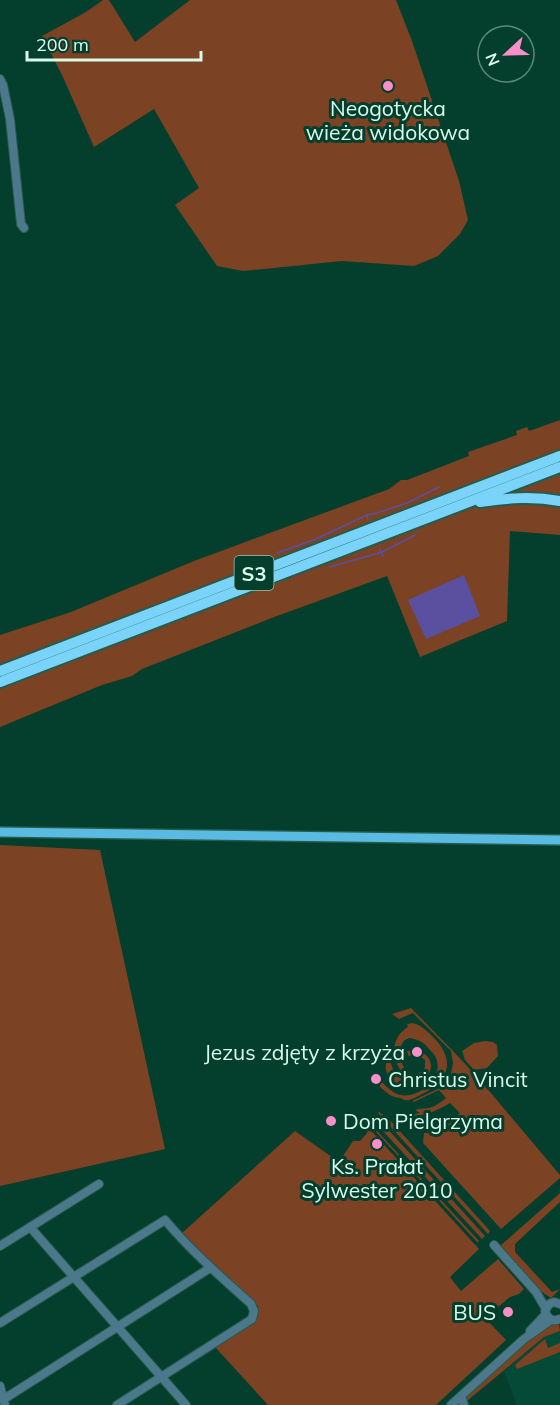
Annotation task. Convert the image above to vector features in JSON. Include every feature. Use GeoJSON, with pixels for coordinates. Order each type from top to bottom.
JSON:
{"type":"FeatureCollection","features":[{"type":"Feature","properties":{"kind":"highway","name":"S3"},"geometry":{"type":"LineString","coordinates":[[0,671],[560,456]]}},
{"type":"Feature","properties":{"kind":"highway","name":"S3"},"geometry":{"type":"LineString","coordinates":[[0,682],[560,467]]}},
{"type":"Feature","properties":{"kind":"highway"},"geometry":{"type":"LineString","coordinates":[[459,506],[512,498],[560,501]]}},
{"type":"Feature","properties":{"kind":"main road"},"geometry":{"type":"LineString","coordinates":[[0,832],[560,840]]}},
{"type":"Feature","properties":{"kind":"street"},"geometry":{"type":"LineString","coordinates":[[0,79],[10,119],[21,224],[24,228]]}},
{"type":"Feature","properties":{"kind":"street"},"geometry":{"type":"LineString","coordinates":[[0,1246],[99,1184]]}},
{"type":"Feature","properties":{"kind":"street"},"geometry":{"type":"LineString","coordinates":[[0,1323],[165,1220],[210,1268],[251,1304],[254,1311],[252,1319],[117,1405]]}},
{"type":"Feature","properties":{"kind":"street"},"geometry":{"type":"LineString","coordinates":[[30,1227],[186,1405]]}},
{"type":"Feature","properties":{"kind":"street"},"geometry":{"type":"LineString","coordinates":[[494,1245],[536,1292],[547,1314],[560,1319]]}},
{"type":"Feature","properties":{"kind":"street"},"geometry":{"type":"LineString","coordinates":[[0,1386],[5,1402],[210,1268]]}},
{"type":"Feature","properties":{"kind":"street"},"geometry":{"type":"LineString","coordinates":[[536,1292],[557,1302]]}},
{"type":"Feature","properties":{"kind":"street"},"geometry":{"type":"LineString","coordinates":[[451,1405],[524,1339],[547,1314],[549,1304],[557,1302]]}},
{"type":"Feature","properties":{"kind":"street"},"geometry":{"type":"LineString","coordinates":[[460,1396],[464,1405]]}},
{"type":"Feature","properties":{"kind":"shaded area"},"geometry":{"type":"Polygon","coordinates":[[[103,0],[109,0],[135,42],[190,0],[396,0],[459,181],[468,220],[460,234],[438,256],[414,266],[342,261],[243,271],[217,266],[175,205],[199,188],[154,109],[94,147],[42,36],[103,0]]]}},
{"type":"Feature","properties":{"kind":"shaded area"},"geometry":{"type":"Polygon","coordinates":[[[560,420],[560,535],[510,531],[507,621],[420,657],[387,576],[277,616],[0,727],[0,635],[71,612],[194,561],[389,489],[401,480],[407,480],[469,456],[468,452],[517,435],[516,431],[527,427],[529,431],[560,420]]]}},
{"type":"Feature","properties":{"kind":"shaded area"},"geometry":{"type":"Polygon","coordinates":[[[464,575],[480,616],[426,639],[408,600],[464,575]]]}},
{"type":"Feature","properties":{"kind":"shaded area"},"geometry":{"type":"Polygon","coordinates":[[[0,845],[100,850],[165,1149],[0,1186],[0,845]]]}},
{"type":"Feature","properties":{"kind":"shaded area"},"geometry":{"type":"Polygon","coordinates":[[[411,1008],[480,1080],[560,1175],[560,1178],[501,1229],[423,1143],[424,1133],[440,1130],[460,1113],[450,1103],[425,1114],[410,1115],[420,1113],[415,1110],[432,1107],[446,1098],[439,1090],[412,1101],[440,1088],[451,1074],[453,1063],[451,1051],[413,1013],[399,1019],[392,1014],[411,1008]]]}},
{"type":"Feature","properties":{"kind":"shaded area"},"geometry":{"type":"Polygon","coordinates":[[[413,1023],[423,1028],[439,1044],[444,1051],[447,1066],[441,1080],[435,1086],[415,1098],[406,1100],[389,1094],[380,1087],[377,1081],[379,1079],[397,1094],[412,1095],[426,1088],[435,1076],[437,1061],[434,1054],[423,1043],[409,1038],[404,1041],[401,1048],[400,1057],[403,1066],[413,1074],[423,1071],[425,1060],[418,1055],[412,1054],[409,1057],[407,1051],[419,1052],[427,1056],[430,1062],[431,1069],[427,1076],[421,1082],[411,1086],[398,1087],[387,1072],[386,1064],[389,1055],[398,1076],[405,1079],[406,1077],[397,1064],[394,1050],[398,1037],[408,1027],[407,1024],[413,1023]]]}},
{"type":"Feature","properties":{"kind":"shaded area"},"geometry":{"type":"Polygon","coordinates":[[[485,1041],[497,1045],[498,1056],[487,1068],[474,1070],[465,1060],[462,1051],[474,1043],[485,1041]]]}},
{"type":"Feature","properties":{"kind":"shaded area"},"geometry":{"type":"Polygon","coordinates":[[[378,1113],[389,1119],[490,1231],[488,1234],[378,1113]]]}},
{"type":"Feature","properties":{"kind":"shaded area"},"geometry":{"type":"Polygon","coordinates":[[[375,1115],[485,1236],[482,1239],[371,1118],[375,1115]]]}},
{"type":"Feature","properties":{"kind":"shaded area"},"geometry":{"type":"Polygon","coordinates":[[[367,1122],[479,1241],[478,1242],[367,1122]]]}},
{"type":"Feature","properties":{"kind":"shaded area"},"geometry":{"type":"Polygon","coordinates":[[[366,1125],[479,1249],[450,1277],[461,1291],[498,1259],[524,1289],[519,1294],[510,1297],[485,1318],[506,1340],[436,1405],[268,1405],[215,1347],[254,1322],[258,1316],[258,1306],[181,1234],[295,1131],[339,1162],[353,1141],[360,1141],[367,1133],[366,1125]]]}},
{"type":"Feature","properties":{"kind":"shaded area"},"geometry":{"type":"Polygon","coordinates":[[[560,1193],[560,1202],[515,1244],[515,1252],[552,1292],[560,1289],[551,1298],[542,1292],[500,1246],[560,1193]]]}},
{"type":"Feature","properties":{"kind":"shaded area"},"geometry":{"type":"Polygon","coordinates":[[[550,1323],[559,1324],[560,1331],[544,1337],[467,1401],[467,1393],[550,1323]]]}},
{"type":"Feature","properties":{"kind":"shaded area"},"geometry":{"type":"Polygon","coordinates":[[[560,1331],[560,1405],[517,1405],[504,1371],[544,1337],[560,1331]]]}},
{"type":"Feature","properties":{"kind":"shaded area"},"geometry":{"type":"Polygon","coordinates":[[[545,1339],[548,1348],[560,1343],[560,1352],[517,1369],[515,1365],[545,1339]]]}},
{"type":"Feature","properties":{"kind":"waterway"},"geometry":{"type":"LineString","coordinates":[[368,519],[367,515],[407,503],[439,487]]}},
{"type":"Feature","properties":{"kind":"waterway"},"geometry":{"type":"LineString","coordinates":[[277,553],[316,539],[367,515]]}},
{"type":"Feature","properties":{"kind":"waterway"},"geometry":{"type":"LineString","coordinates":[[330,567],[382,552],[415,535]]}},
{"type":"Feature","properties":{"kind":"waterway"},"geometry":{"type":"LineString","coordinates":[[380,549],[383,556]]}},
{"type":"Feature","properties":{"kind":"place","name":"Neogotycka wieża widokowa"},"geometry":{"type":"Point","coordinates":[388,86]}},
{"type":"Feature","properties":{"kind":"place","name":"Jezus zdjęty z krzyża"},"geometry":{"type":"Point","coordinates":[417,1052]}},
{"type":"Feature","properties":{"kind":"place","name":"Christus Vincit"},"geometry":{"type":"Point","coordinates":[376,1079]}},
{"type":"Feature","properties":{"kind":"place","name":"Dom Pielgrzyma"},"geometry":{"type":"Point","coordinates":[331,1121]}},
{"type":"Feature","properties":{"kind":"place","name":"Ks. Prałat Sylwester 2010"},"geometry":{"type":"Point","coordinates":[377,1144]}},
{"type":"Feature","properties":{"kind":"place","name":"BUS"},"geometry":{"type":"Point","coordinates":[508,1312]}}]}
